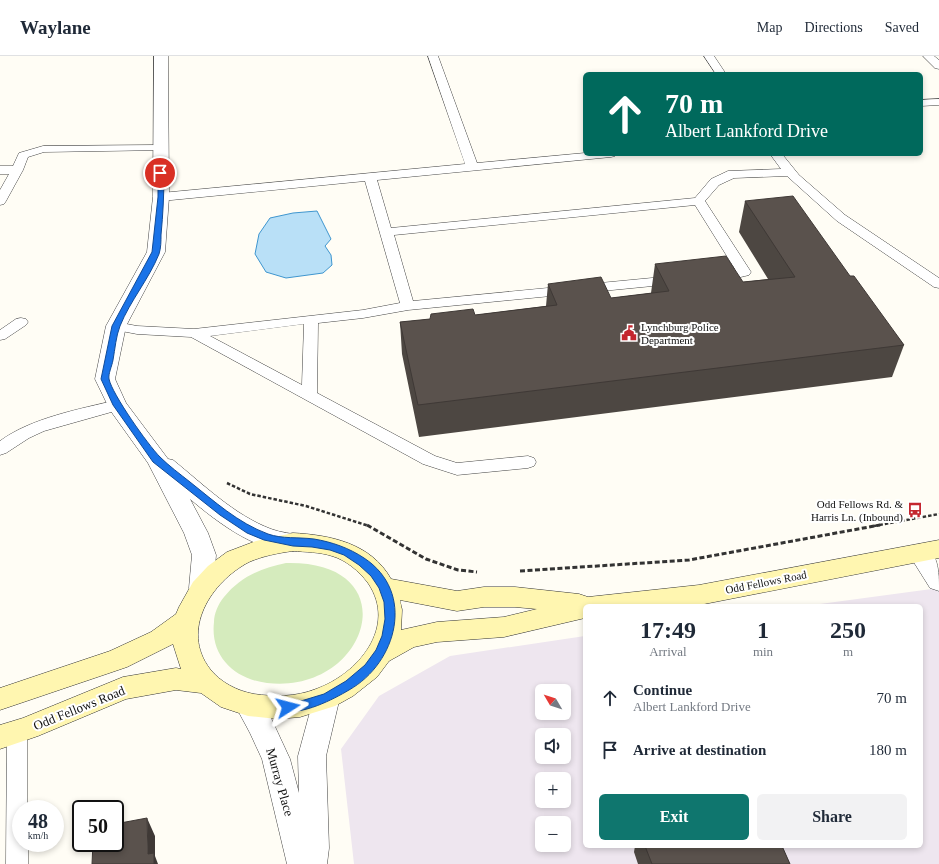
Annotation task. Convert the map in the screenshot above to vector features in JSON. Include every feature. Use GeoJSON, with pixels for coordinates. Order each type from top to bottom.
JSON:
{"type":"FeatureCollection","features":[{"type":"Feature","properties":{"kind":"main road"},"geometry":{"type":"LineString","coordinates":[[293,542],[331,546],[348,553],[367,566],[384,587],[389,602],[390,619],[387,636],[380,653],[368,668],[354,680],[327,697],[301,706],[274,708],[248,705],[225,696],[206,683],[193,667],[185,647],[184,627],[190,607],[201,588],[217,572],[236,558],[254,550],[293,542]]}},
{"type":"Feature","properties":{"kind":"main road","name":"Odd Fellows Road"},"geometry":{"type":"LineString","coordinates":[[611,604],[699,595],[930,551]]}},
{"type":"Feature","properties":{"kind":"main road","name":"Odd Fellows Road"},"geometry":{"type":"LineString","coordinates":[[384,587],[457,600],[484,597],[515,597],[583,605]]}},
{"type":"Feature","properties":{"kind":"main road"},"geometry":{"type":"LineString","coordinates":[[380,653],[409,638],[437,632],[504,627],[583,608]]}},
{"type":"Feature","properties":{"kind":"main road"},"geometry":{"type":"LineString","coordinates":[[0,699],[118,659],[160,639],[186,621]]}},
{"type":"Feature","properties":{"kind":"main road","name":"Odd Fellows Road"},"geometry":{"type":"LineString","coordinates":[[9,734],[124,688],[176,679],[206,683]]}},
{"type":"Feature","properties":{"kind":"street"},"geometry":{"type":"LineString","coordinates":[[161,56],[161,197],[156,252],[116,326],[105,379],[117,405],[156,459],[184,508],[204,555],[201,588]]}},
{"type":"Feature","properties":{"kind":"street"},"geometry":{"type":"LineString","coordinates":[[156,459],[229,517],[250,530],[267,538],[293,542]]}},
{"type":"Feature","properties":{"kind":"street"},"geometry":{"type":"LineString","coordinates":[[930,551],[939,581]]}},
{"type":"Feature","properties":{"kind":"street","name":"Murray Place"},"geometry":{"type":"LineString","coordinates":[[312,864],[314,848],[312,756],[327,697]]}},
{"type":"Feature","properties":{"kind":"street","name":"Murray Place"},"geometry":{"type":"LineString","coordinates":[[248,705],[261,726],[276,759],[302,864]]}},
{"type":"Feature","properties":{"kind":"lane"},"geometry":{"type":"LineString","coordinates":[[433,56],[472,167]]}},
{"type":"Feature","properties":{"kind":"lane"},"geometry":{"type":"LineString","coordinates":[[709,56],[720,72]]}},
{"type":"Feature","properties":{"kind":"lane"},"geometry":{"type":"LineString","coordinates":[[928,56],[939,66]]}},
{"type":"Feature","properties":{"kind":"lane"},"geometry":{"type":"LineString","coordinates":[[923,103],[939,102]]}},
{"type":"Feature","properties":{"kind":"lane"},"geometry":{"type":"LineString","coordinates":[[0,201],[17,170],[23,155],[43,150],[160,148]]}},
{"type":"Feature","properties":{"kind":"lane"},"geometry":{"type":"LineString","coordinates":[[161,197],[590,156]]}},
{"type":"Feature","properties":{"kind":"lane"},"geometry":{"type":"LineString","coordinates":[[778,156],[790,172],[841,218],[939,284]]}},
{"type":"Feature","properties":{"kind":"lane"},"geometry":{"type":"LineString","coordinates":[[0,170],[17,170]]}},
{"type":"Feature","properties":{"kind":"lane"},"geometry":{"type":"LineString","coordinates":[[386,232],[699,201],[715,182],[732,174],[790,172]]}},
{"type":"Feature","properties":{"kind":"lane"},"geometry":{"type":"LineString","coordinates":[[370,177],[408,306]]}},
{"type":"Feature","properties":{"kind":"lane"},"geometry":{"type":"LineString","coordinates":[[699,201],[744,272],[705,276]]}},
{"type":"Feature","properties":{"kind":"lane"},"geometry":{"type":"LineString","coordinates":[[926,274],[939,270]]}},
{"type":"Feature","properties":{"kind":"lane"},"geometry":{"type":"LineString","coordinates":[[116,326],[137,330],[194,333],[312,318],[363,314],[408,306],[689,278]]}},
{"type":"Feature","properties":{"kind":"lane"},"geometry":{"type":"LineString","coordinates":[[309,395],[312,318]]}},
{"type":"Feature","properties":{"kind":"lane"},"geometry":{"type":"LineString","coordinates":[[0,336],[21,322]]}},
{"type":"Feature","properties":{"kind":"lane"},"geometry":{"type":"LineString","coordinates":[[194,333],[429,460],[457,469],[528,462]]}},
{"type":"Feature","properties":{"kind":"lane"},"geometry":{"type":"LineString","coordinates":[[0,449],[7,442],[41,428],[69,418],[117,405]]}},
{"type":"Feature","properties":{"kind":"lane"},"geometry":{"type":"LineString","coordinates":[[9,734],[17,864]]}},
{"type":"Feature","properties":{"kind":"path"},"geometry":{"type":"LineString","coordinates":[[227,483],[250,494],[306,506],[357,521],[374,528],[426,559],[458,570],[482,573]]}},
{"type":"Feature","properties":{"kind":"path"},"geometry":{"type":"LineString","coordinates":[[515,572],[580,566],[689,560],[939,514]]}},
{"type":"Feature","properties":{"kind":"shaded area"},"geometry":{"type":"Polygon","coordinates":[[[939,588],[939,864],[354,864],[341,749],[379,696],[450,656],[583,636],[583,848],[923,848],[923,604],[820,604],[939,588]]]}},
{"type":"Feature","properties":{"kind":"green space"},"geometry":{"type":"Polygon","coordinates":[[[286,563],[325,568],[350,582],[361,603],[361,626],[351,650],[330,669],[302,681],[267,683],[255,681],[244,677],[235,671],[220,655],[214,634],[215,616],[218,606],[222,600],[237,584],[252,574],[286,563]]]}},
{"type":"Feature","properties":{"kind":"water"},"geometry":{"type":"Polygon","coordinates":[[[317,211],[331,239],[325,246],[331,255],[332,265],[323,273],[286,278],[266,272],[255,254],[259,234],[270,218],[293,213],[317,211]]]}},
{"type":"Feature","properties":{"kind":"building"},"geometry":{"type":"Polygon","coordinates":[[[793,196],[850,276],[854,276],[904,345],[418,405],[400,322],[430,319],[431,314],[473,309],[475,315],[557,305],[548,284],[601,277],[611,298],[669,291],[655,264],[726,256],[743,282],[795,277],[745,201],[793,196]]]}},
{"type":"Feature","properties":{"kind":"building"},"geometry":{"type":"Polygon","coordinates":[[[147,818],[148,854],[154,853],[154,864],[92,864],[93,852],[124,852],[124,822],[147,818]]]}},
{"type":"Feature","properties":{"kind":"building"},"geometry":{"type":"Polygon","coordinates":[[[646,848],[783,848],[790,864],[652,864],[646,848]]]}},
{"type":"Feature","properties":{"kind":"place","name":"Lynchburg Police Department"},"geometry":{"type":"Point","coordinates":[629,333]}},
{"type":"Feature","properties":{"kind":"place","name":"Odd Fellows Rd. & Harris Ln. (Inbound)"},"geometry":{"type":"Point","coordinates":[915,510]}},
{"type":"Feature","properties":{"kind":"route"},"geometry":{"type":"LineString","coordinates":[[160,173],[161,197],[156,252],[116,326],[105,379],[117,405],[156,459],[223,513],[250,530],[267,538],[331,546],[348,553],[363,562],[375,574],[384,587],[389,602],[390,619],[387,636],[380,653],[368,668],[349,684],[327,697],[301,706],[288,707]]}}]}
